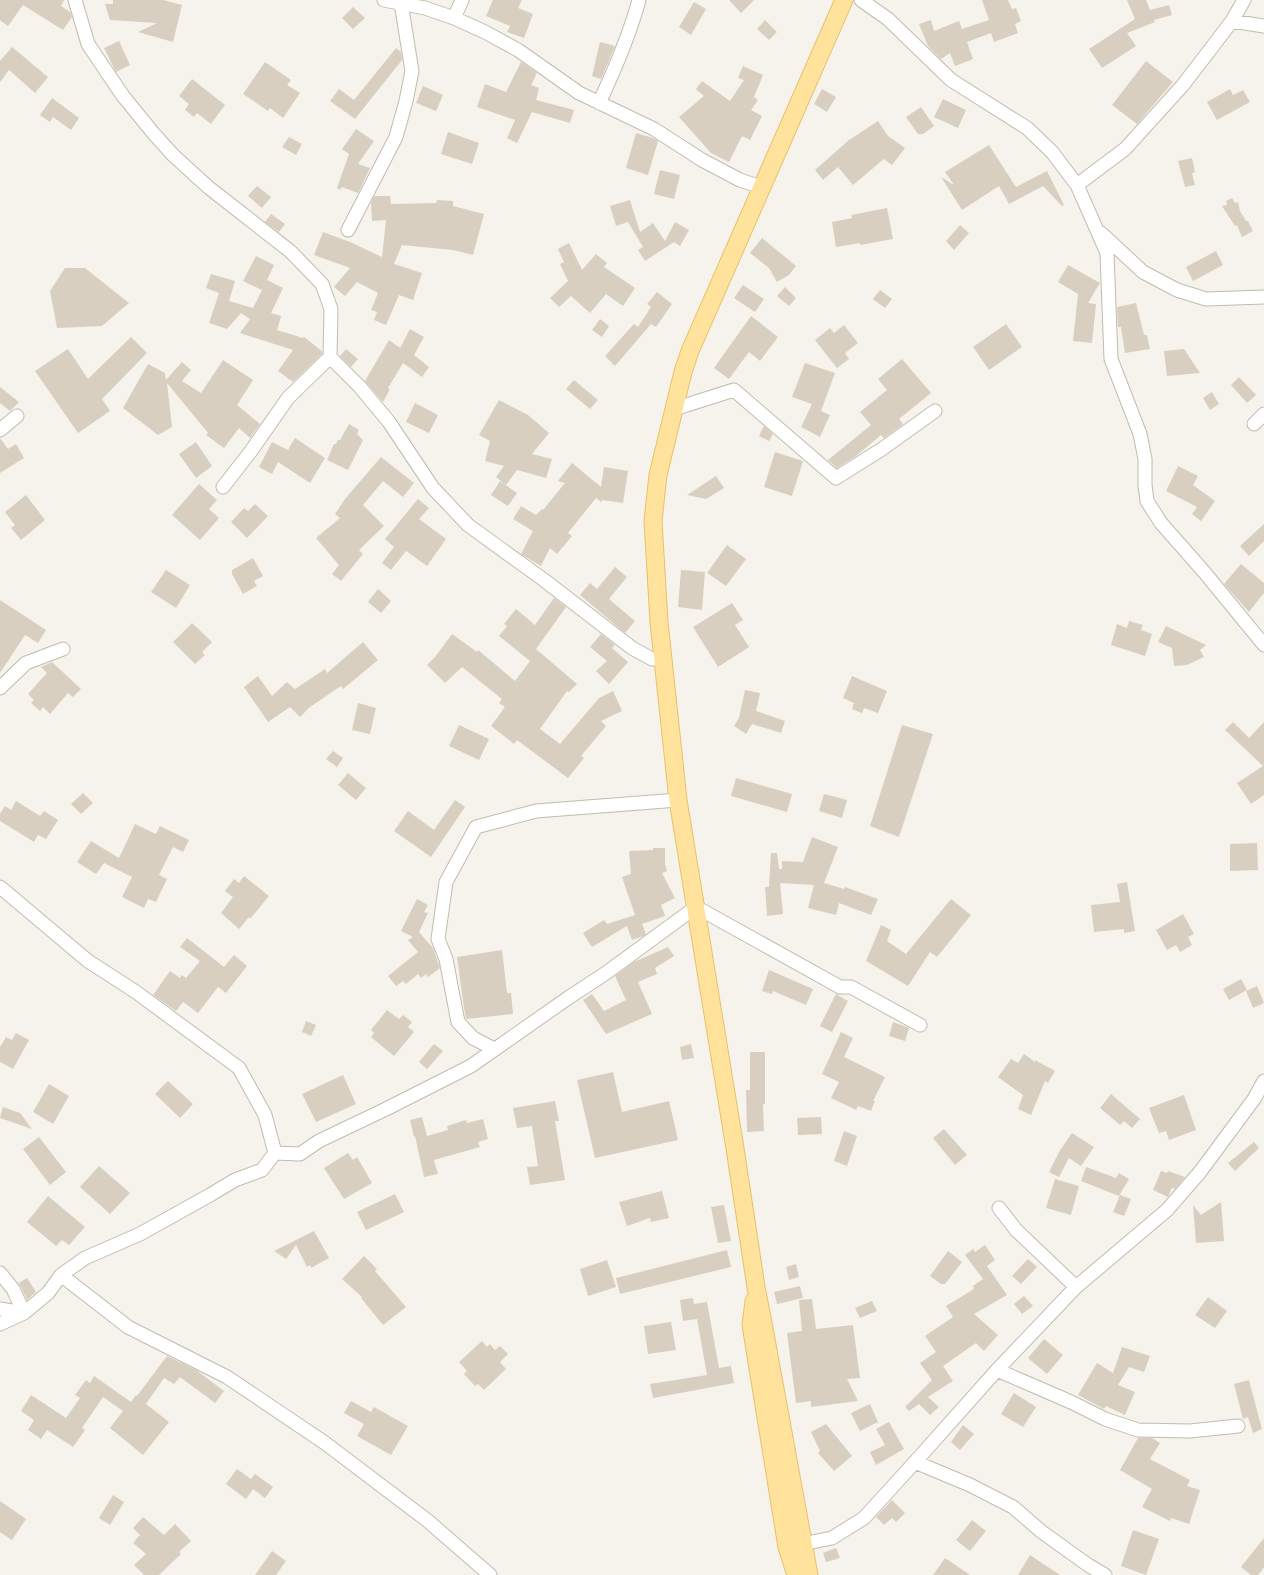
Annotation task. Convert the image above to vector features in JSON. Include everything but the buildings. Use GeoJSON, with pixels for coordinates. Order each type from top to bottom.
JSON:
{"type":"FeatureCollection","features":[{"type":"Feature","properties":{"kind":"main road"},"geometry":{"type":"LineString","coordinates":[[809,1575],[802,1544],[764,1323],[756,1287],[734,1142],[678,800],[662,659],[653,521],[658,475],[690,351],[844,0]]}},
{"type":"Feature","properties":{"kind":"main road"},"geometry":{"type":"LineString","coordinates":[[756,1287],[751,1325],[787,1547],[796,1575]]}},
{"type":"Feature","properties":{"kind":"street"},"geometry":{"type":"LineString","coordinates":[[75,0],[88,44],[123,96],[154,134],[173,156],[208,187],[290,251],[322,284],[331,309],[330,357],[288,398],[251,451],[223,487]]}},
{"type":"Feature","properties":{"kind":"street"},"geometry":{"type":"LineString","coordinates":[[384,0],[425,8],[454,18],[485,32],[518,50],[579,93],[654,129],[702,160],[740,180],[761,187]]}},
{"type":"Feature","properties":{"kind":"street"},"geometry":{"type":"LineString","coordinates":[[454,18],[462,0]]}},
{"type":"Feature","properties":{"kind":"street"},"geometry":{"type":"LineString","coordinates":[[599,103],[621,56],[639,0]]}},
{"type":"Feature","properties":{"kind":"street"},"geometry":{"type":"LineString","coordinates":[[861,0],[888,19],[951,80],[1027,128],[1052,152],[1077,185],[1107,253],[1111,359],[1140,434],[1145,458],[1145,485],[1148,501],[1161,523],[1205,573],[1264,645]]}},
{"type":"Feature","properties":{"kind":"street"},"geometry":{"type":"LineString","coordinates":[[1077,185],[1125,149],[1183,85],[1232,21],[1244,0]]}},
{"type":"Feature","properties":{"kind":"street"},"geometry":{"type":"LineString","coordinates":[[348,230],[396,137],[406,101],[412,71],[401,3]]}},
{"type":"Feature","properties":{"kind":"street"},"geometry":{"type":"LineString","coordinates":[[1232,21],[1264,26]]}},
{"type":"Feature","properties":{"kind":"street"},"geometry":{"type":"LineString","coordinates":[[1097,229],[1143,272],[1177,290],[1206,299],[1264,297]]}},
{"type":"Feature","properties":{"kind":"street"},"geometry":{"type":"LineString","coordinates":[[330,357],[360,386],[389,422],[433,488],[468,525],[544,580],[632,648],[652,659],[662,659]]}},
{"type":"Feature","properties":{"kind":"street"},"geometry":{"type":"LineString","coordinates":[[674,409],[734,390],[836,478],[882,449],[935,411]]}},
{"type":"Feature","properties":{"kind":"street"},"geometry":{"type":"LineString","coordinates":[[1254,424],[1264,414]]}},
{"type":"Feature","properties":{"kind":"street"},"geometry":{"type":"LineString","coordinates":[[0,430],[17,416]]}},
{"type":"Feature","properties":{"kind":"street"},"geometry":{"type":"LineString","coordinates":[[0,688],[26,662],[63,649]]}},
{"type":"Feature","properties":{"kind":"street"},"geometry":{"type":"LineString","coordinates":[[494,1049],[473,1038],[458,1022],[446,959],[438,939],[446,882],[476,827],[536,811],[678,800]]}},
{"type":"Feature","properties":{"kind":"street"},"geometry":{"type":"LineString","coordinates":[[0,887],[88,961],[136,992],[239,1068],[265,1115],[275,1153]]}},
{"type":"Feature","properties":{"kind":"street"},"geometry":{"type":"LineString","coordinates":[[275,1153],[300,1154],[319,1141],[471,1066],[606,973],[696,907],[840,987],[850,987],[920,1025]]}},
{"type":"Feature","properties":{"kind":"street"},"geometry":{"type":"LineString","coordinates":[[802,1544],[832,1538],[864,1518],[997,1370],[1076,1287],[1167,1210],[1259,1102],[1264,1081]]}},
{"type":"Feature","properties":{"kind":"street"},"geometry":{"type":"LineString","coordinates":[[0,1324],[24,1313],[48,1293],[61,1275],[85,1258],[140,1234],[235,1180],[262,1170],[275,1153]]}},
{"type":"Feature","properties":{"kind":"street"},"geometry":{"type":"LineString","coordinates":[[999,1208],[1016,1230],[1076,1287]]}},
{"type":"Feature","properties":{"kind":"street"},"geometry":{"type":"LineString","coordinates":[[0,1273],[12,1289],[24,1313]]}},
{"type":"Feature","properties":{"kind":"street"},"geometry":{"type":"LineString","coordinates":[[61,1275],[128,1327],[227,1377],[325,1443],[428,1521],[490,1575]]}},
{"type":"Feature","properties":{"kind":"street"},"geometry":{"type":"LineString","coordinates":[[0,1308],[24,1313]]}},
{"type":"Feature","properties":{"kind":"street"},"geometry":{"type":"LineString","coordinates":[[997,1370],[1072,1402],[1105,1420],[1138,1430],[1190,1431],[1238,1426]]}},
{"type":"Feature","properties":{"kind":"street"},"geometry":{"type":"LineString","coordinates":[[915,1462],[970,1485],[1013,1507],[1042,1532],[1088,1565],[1105,1575]]}}]}
